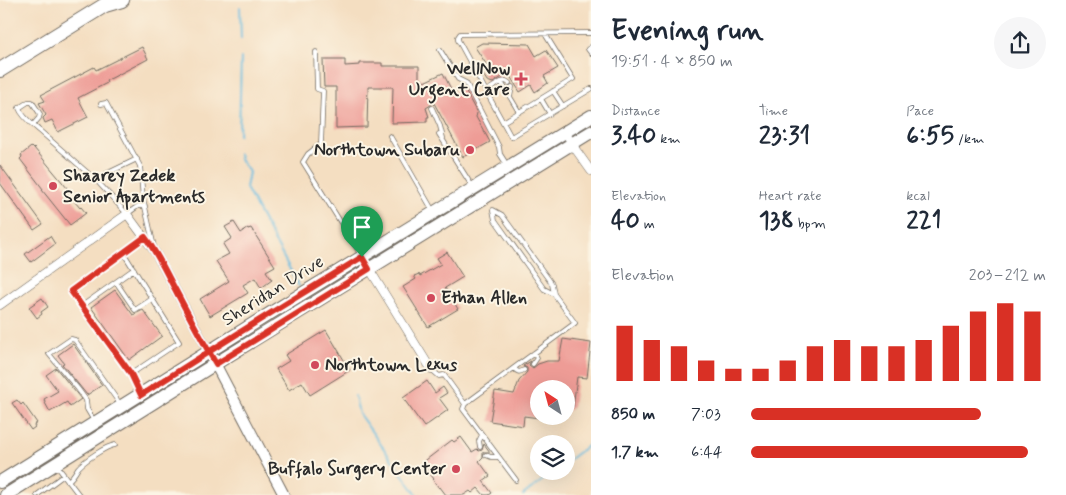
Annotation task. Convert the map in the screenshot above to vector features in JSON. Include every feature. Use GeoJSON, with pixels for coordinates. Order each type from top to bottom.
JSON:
{"type":"FeatureCollection","features":[{"type":"Feature","properties":{"kind":"highway"},"geometry":{"type":"LineString","coordinates":[[0,70],[105,5],[122,0]]}},
{"type":"Feature","properties":{"kind":"main road","name":"Sheridan Drive"},"geometry":{"type":"LineString","coordinates":[[0,482],[591,116]]}},
{"type":"Feature","properties":{"kind":"main road","name":"Sheridan Drive"},"geometry":{"type":"LineString","coordinates":[[6,495],[591,132]]}},
{"type":"Feature","properties":{"kind":"street"},"geometry":{"type":"LineString","coordinates":[[565,132],[591,171]]}},
{"type":"Feature","properties":{"kind":"street"},"geometry":{"type":"LineString","coordinates":[[0,305],[127,214],[155,252],[284,495]]}},
{"type":"Feature","properties":{"kind":"street"},"geometry":{"type":"LineString","coordinates":[[362,257],[431,369]]}},
{"type":"Feature","properties":{"kind":"lane"},"geometry":{"type":"LineString","coordinates":[[591,33],[460,34],[458,37],[511,137],[591,89]]}},
{"type":"Feature","properties":{"kind":"lane"},"geometry":{"type":"LineString","coordinates":[[503,122],[573,79],[545,34]]}},
{"type":"Feature","properties":{"kind":"lane"},"geometry":{"type":"LineString","coordinates":[[591,47],[588,49],[591,53]]}},
{"type":"Feature","properties":{"kind":"lane"},"geometry":{"type":"LineString","coordinates":[[440,50],[458,79],[466,83],[508,167]]}},
{"type":"Feature","properties":{"kind":"lane"},"geometry":{"type":"LineString","coordinates":[[316,52],[317,89],[323,91],[321,144],[308,154],[303,162],[362,257]]}},
{"type":"Feature","properties":{"kind":"lane"},"geometry":{"type":"LineString","coordinates":[[486,91],[506,81],[511,85],[510,97]]}},
{"type":"Feature","properties":{"kind":"lane"},"geometry":{"type":"LineString","coordinates":[[501,82],[519,112]]}},
{"type":"Feature","properties":{"kind":"lane"},"geometry":{"type":"LineString","coordinates":[[553,91],[563,106]]}},
{"type":"Feature","properties":{"kind":"lane"},"geometry":{"type":"LineString","coordinates":[[541,98],[550,114]]}},
{"type":"Feature","properties":{"kind":"lane"},"geometry":{"type":"LineString","coordinates":[[33,125],[40,114],[32,102],[28,102],[19,108],[20,112],[33,125],[97,181],[127,214],[138,206],[145,206]]}},
{"type":"Feature","properties":{"kind":"lane"},"geometry":{"type":"LineString","coordinates":[[101,104],[106,103],[140,166],[143,198],[155,252]]}},
{"type":"Feature","properties":{"kind":"lane"},"geometry":{"type":"LineString","coordinates":[[432,108],[444,141]]}},
{"type":"Feature","properties":{"kind":"lane"},"geometry":{"type":"LineString","coordinates":[[439,134],[473,188]]}},
{"type":"Feature","properties":{"kind":"lane"},"geometry":{"type":"LineString","coordinates":[[390,136],[434,212]]}},
{"type":"Feature","properties":{"kind":"lane"},"geometry":{"type":"LineString","coordinates":[[97,181],[106,174],[136,159]]}},
{"type":"Feature","properties":{"kind":"lane"},"geometry":{"type":"LineString","coordinates":[[484,198],[493,210],[495,220],[544,289],[554,294]]}},
{"type":"Feature","properties":{"kind":"lane"},"geometry":{"type":"LineString","coordinates":[[493,210],[502,214],[552,284],[554,294],[575,323],[465,404],[462,409],[516,480]]}},
{"type":"Feature","properties":{"kind":"lane"},"geometry":{"type":"LineString","coordinates":[[141,395],[131,374],[71,291],[145,237]]}},
{"type":"Feature","properties":{"kind":"lane"},"geometry":{"type":"LineString","coordinates":[[123,252],[179,342],[131,374]]}},
{"type":"Feature","properties":{"kind":"lane"},"geometry":{"type":"LineString","coordinates":[[82,306],[134,270]]}},
{"type":"Feature","properties":{"kind":"lane"},"geometry":{"type":"LineString","coordinates":[[116,282],[135,310],[152,299]]}},
{"type":"Feature","properties":{"kind":"lane"},"geometry":{"type":"LineString","coordinates":[[95,423],[87,409],[86,400],[49,354],[71,339],[75,340],[122,406]]}},
{"type":"Feature","properties":{"kind":"lane"},"geometry":{"type":"LineString","coordinates":[[534,352],[537,358],[534,364]]}},
{"type":"Feature","properties":{"kind":"lane"},"geometry":{"type":"LineString","coordinates":[[514,368],[519,372],[524,370]]}},
{"type":"Feature","properties":{"kind":"lane"},"geometry":{"type":"LineString","coordinates":[[431,369],[439,376],[444,376],[465,404]]}},
{"type":"Feature","properties":{"kind":"lane"},"geometry":{"type":"LineString","coordinates":[[480,447],[479,441],[482,435]]}},
{"type":"Feature","properties":{"kind":"lane"},"geometry":{"type":"LineString","coordinates":[[68,481],[83,464],[110,446],[115,445]]}},
{"type":"Feature","properties":{"kind":"lane"},"geometry":{"type":"LineString","coordinates":[[53,449],[57,463],[78,495]]}},
{"type":"Feature","properties":{"kind":"lane"},"geometry":{"type":"LineString","coordinates":[[486,455],[491,457],[498,456]]}},
{"type":"Feature","properties":{"kind":"lane"},"geometry":{"type":"LineString","coordinates":[[36,495],[64,475]]}},
{"type":"Feature","properties":{"kind":"building"},"geometry":{"type":"Polygon","coordinates":[[[482,43],[529,44],[536,56],[546,50],[558,68],[544,76],[548,83],[535,92],[531,85],[520,92],[508,73],[493,83],[487,81],[481,71],[488,67],[475,47],[482,43]]]}},
{"type":"Feature","properties":{"kind":"building"},"geometry":{"type":"Polygon","coordinates":[[[142,47],[148,59],[78,98],[88,117],[58,132],[52,120],[45,123],[43,118],[46,115],[39,103],[45,101],[41,95],[94,67],[96,70],[142,47]]]}},
{"type":"Feature","properties":{"kind":"building"},"geometry":{"type":"Polygon","coordinates":[[[323,60],[345,60],[345,66],[360,65],[360,63],[382,63],[382,66],[419,66],[419,79],[422,79],[424,82],[443,73],[453,93],[463,87],[477,113],[476,117],[490,142],[463,157],[434,103],[426,108],[429,117],[427,117],[427,122],[392,123],[393,87],[368,87],[367,127],[336,128],[336,87],[324,87],[323,60]]]}},
{"type":"Feature","properties":{"kind":"building","name":"Shaarey Zedek Senior Apartments"},"geometry":{"type":"Polygon","coordinates":[[[31,147],[34,148],[67,188],[65,190],[86,213],[70,225],[20,159],[21,155],[31,147]]]}},
{"type":"Feature","properties":{"kind":"building"},"geometry":{"type":"Polygon","coordinates":[[[0,165],[43,224],[34,230],[0,183],[0,165]]]}},
{"type":"Feature","properties":{"kind":"building"},"geometry":{"type":"Polygon","coordinates":[[[234,222],[241,233],[251,228],[275,266],[266,271],[272,280],[261,288],[255,278],[243,285],[248,293],[210,316],[200,299],[229,281],[216,261],[229,254],[223,244],[232,238],[225,227],[234,222]]]}},
{"type":"Feature","properties":{"kind":"building"},"geometry":{"type":"Polygon","coordinates":[[[50,236],[55,244],[31,262],[25,254],[50,236]]]}},
{"type":"Feature","properties":{"kind":"building","name":"Ethan Allen"},"geometry":{"type":"Polygon","coordinates":[[[447,252],[463,277],[445,288],[458,309],[428,327],[403,287],[416,279],[414,276],[419,274],[420,276],[441,264],[437,258],[447,252]]]}},
{"type":"Feature","properties":{"kind":"building"},"geometry":{"type":"Polygon","coordinates":[[[115,290],[133,315],[143,310],[162,336],[129,360],[91,307],[115,290]]]}},
{"type":"Feature","properties":{"kind":"building"},"geometry":{"type":"Polygon","coordinates":[[[42,298],[48,307],[37,318],[29,307],[42,298]]]}},
{"type":"Feature","properties":{"kind":"building","name":"Northtown Lexus"},"geometry":{"type":"Polygon","coordinates":[[[326,330],[350,370],[310,395],[302,382],[289,390],[276,369],[289,361],[285,355],[326,330]]]}},
{"type":"Feature","properties":{"kind":"building"},"geometry":{"type":"Polygon","coordinates":[[[563,339],[591,343],[587,378],[577,377],[575,392],[575,380],[530,380],[530,417],[524,416],[523,426],[490,421],[495,391],[514,394],[519,381],[527,372],[527,368],[523,366],[531,361],[529,365],[533,368],[547,361],[559,361],[563,339]]]}},
{"type":"Feature","properties":{"kind":"building"},"geometry":{"type":"Polygon","coordinates":[[[73,344],[102,385],[87,395],[62,364],[64,363],[58,355],[73,344]]]}},
{"type":"Feature","properties":{"kind":"building"},"geometry":{"type":"Polygon","coordinates":[[[56,368],[81,399],[70,407],[67,402],[50,412],[44,399],[58,391],[46,375],[56,368]]]}},
{"type":"Feature","properties":{"kind":"building"},"geometry":{"type":"Polygon","coordinates":[[[427,381],[435,393],[443,387],[447,393],[439,398],[448,410],[424,427],[403,398],[427,381]]]}},
{"type":"Feature","properties":{"kind":"building"},"geometry":{"type":"Polygon","coordinates":[[[17,400],[21,405],[23,403],[37,423],[31,430],[12,403],[17,400]]]}},
{"type":"Feature","properties":{"kind":"building","name":"Buffalo Surgery Center"},"geometry":{"type":"Polygon","coordinates":[[[461,437],[472,452],[477,449],[479,451],[482,450],[484,444],[490,452],[483,452],[483,457],[479,461],[490,476],[483,481],[492,493],[489,495],[484,495],[478,488],[472,493],[470,491],[464,495],[446,495],[422,463],[452,440],[454,442],[461,437]]]}},
{"type":"Feature","properties":{"kind":"waterway"},"geometry":{"type":"LineString","coordinates":[[240,7],[241,39]]}},
{"type":"Feature","properties":{"kind":"waterway"},"geometry":{"type":"LineString","coordinates":[[239,135],[241,58]]}},
{"type":"Feature","properties":{"kind":"waterway"},"geometry":{"type":"LineString","coordinates":[[239,154],[240,159],[249,172],[246,188],[299,286]]}},
{"type":"Feature","properties":{"kind":"waterway"},"geometry":{"type":"LineString","coordinates":[[355,396],[359,414],[417,495]]}},
{"type":"Feature","properties":{"kind":"waterway"},"geometry":{"type":"LineString","coordinates":[[575,455],[591,443]]}},
{"type":"Feature","properties":{"kind":"waterway"},"geometry":{"type":"LineString","coordinates":[[523,495],[543,480]]}},
{"type":"Feature","properties":{"kind":"place","name":"WellNow Urgent Care"},"geometry":{"type":"Point","coordinates":[521,79]}},
{"type":"Feature","properties":{"kind":"place","name":"Northtown Subaru"},"geometry":{"type":"Point","coordinates":[470,150]}},
{"type":"Feature","properties":{"kind":"place","name":"Shaarey Zedek Senior Apartments"},"geometry":{"type":"Point","coordinates":[53,186]}},
{"type":"Feature","properties":{"kind":"place","name":"Ethan Allen"},"geometry":{"type":"Point","coordinates":[431,298]}},
{"type":"Feature","properties":{"kind":"place","name":"Northtown Lexus"},"geometry":{"type":"Point","coordinates":[315,365]}},
{"type":"Feature","properties":{"kind":"place","name":"Buffalo Surgery Center"},"geometry":{"type":"Point","coordinates":[456,469]}},
{"type":"Feature","properties":{"kind":"route"},"geometry":{"type":"LineString","coordinates":[[362,257],[256,322],[209,352],[141,395],[131,374],[71,291],[145,237],[155,252],[209,352],[216,364],[369,269],[362,257]]}}]}
